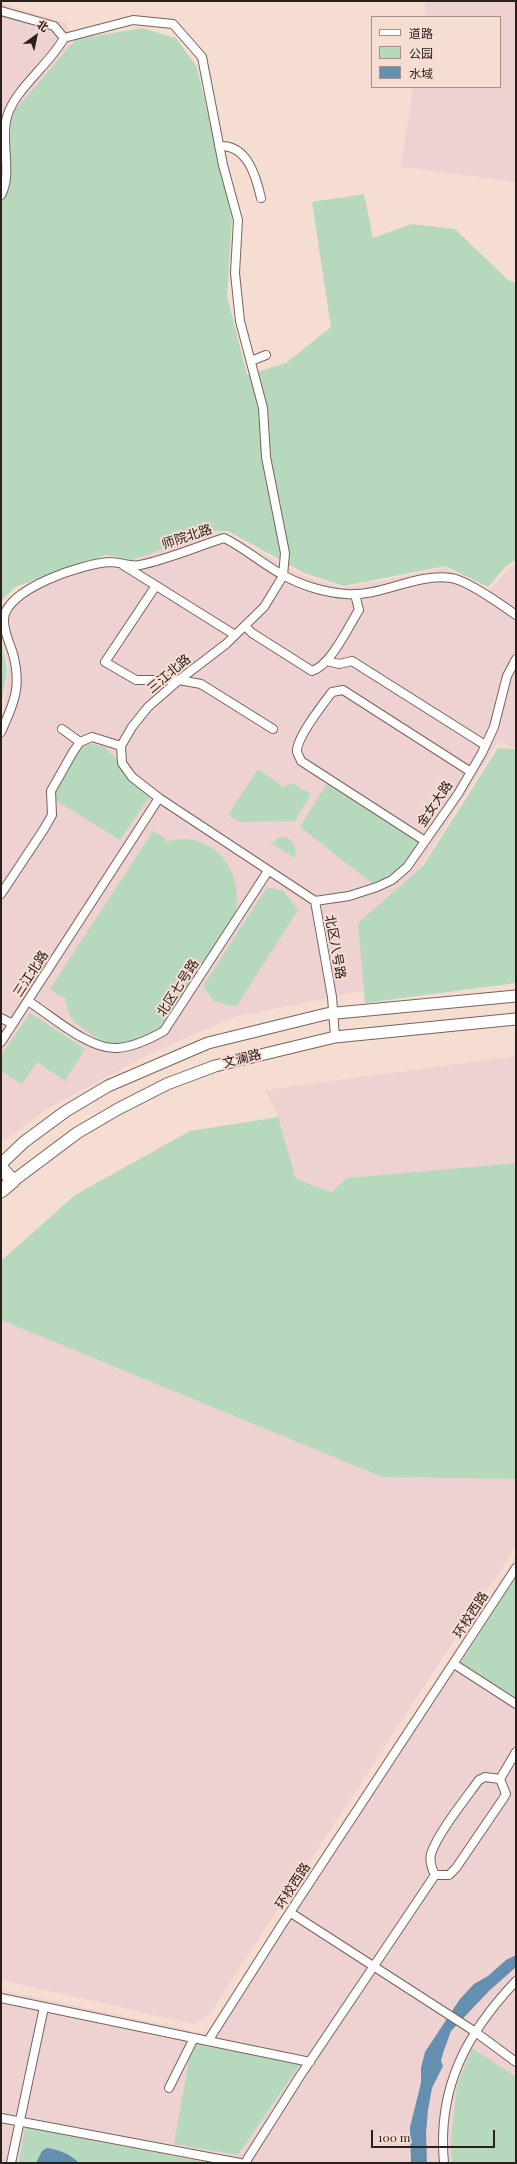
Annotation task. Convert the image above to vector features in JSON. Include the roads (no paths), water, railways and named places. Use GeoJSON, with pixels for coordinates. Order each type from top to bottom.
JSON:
{"type":"FeatureCollection","features":[{"type":"Feature","properties":{"kind":"main road","name":"文澜路"},"geometry":{"type":"LineString","coordinates":[[1,1164],[24,1142],[66,1111],[108,1086],[208,1042],[332,1014],[516,996]]}},
{"type":"Feature","properties":{"kind":"main road","name":"文澜路"},"geometry":{"type":"LineString","coordinates":[[1,1191],[77,1133],[166,1084],[215,1066],[335,1037],[516,1019]]}},
{"type":"Feature","properties":{"kind":"main road"},"geometry":{"type":"LineString","coordinates":[[1,1168],[13,1181]]}},
{"type":"Feature","properties":{"kind":"street"},"geometry":{"type":"LineString","coordinates":[[1,11],[54,26],[64,38]]}},
{"type":"Feature","properties":{"kind":"street"},"geometry":{"type":"LineString","coordinates":[[1,195],[4,190],[6,164],[6,117],[14,100],[57,50],[64,38],[133,20],[173,24],[202,57],[219,146],[238,220],[235,273],[240,321],[263,408],[266,457],[285,553],[284,576]]}},
{"type":"Feature","properties":{"kind":"street"},"geometry":{"type":"LineString","coordinates":[[219,146],[230,146],[241,153],[257,178],[261,198]]}},
{"type":"Feature","properties":{"kind":"street"},"geometry":{"type":"LineString","coordinates":[[251,361],[266,355]]}},
{"type":"Feature","properties":{"kind":"street","name":"师院北路"},"geometry":{"type":"LineString","coordinates":[[1,732],[16,697],[17,668],[4,620],[8,606],[20,595],[50,579],[86,566],[111,562],[138,566],[224,538],[240,546],[284,576],[316,588],[347,594],[355,594],[378,592],[423,580],[451,578],[470,586],[516,615]]}},
{"type":"Feature","properties":{"kind":"street"},"geometry":{"type":"LineString","coordinates":[[119,563],[235,636]]}},
{"type":"Feature","properties":{"kind":"street","name":"三江北路"},"geometry":{"type":"LineString","coordinates":[[121,746],[132,727],[148,707],[179,680],[235,636],[264,606],[284,576]]}},
{"type":"Feature","properties":{"kind":"street"},"geometry":{"type":"LineString","coordinates":[[155,587],[105,662],[136,680],[179,680],[200,684],[273,729]]}},
{"type":"Feature","properties":{"kind":"street"},"geometry":{"type":"LineString","coordinates":[[245,626],[280,652],[312,671],[319,668],[327,661],[359,610],[355,594]]}},
{"type":"Feature","properties":{"kind":"street","name":"金女大路"},"geometry":{"type":"LineString","coordinates":[[314,901],[349,896],[392,880],[407,867],[471,772],[494,727],[507,676],[516,660]]}},
{"type":"Feature","properties":{"kind":"street"},"geometry":{"type":"LineString","coordinates":[[327,661],[339,664],[352,661],[485,745]]}},
{"type":"Feature","properties":{"kind":"street"},"geometry":{"type":"LineString","coordinates":[[425,841],[301,761],[297,751],[309,726],[332,692],[343,690],[471,772]]}},
{"type":"Feature","properties":{"kind":"street"},"geometry":{"type":"LineString","coordinates":[[62,729],[80,742]]}},
{"type":"Feature","properties":{"kind":"street"},"geometry":{"type":"LineString","coordinates":[[1,894],[52,815],[51,791],[80,742],[92,737],[121,746],[122,763],[132,777],[159,798],[314,901]]}},
{"type":"Feature","properties":{"kind":"street","name":"三江北路"},"geometry":{"type":"LineString","coordinates":[[1,1042],[159,798]]}},
{"type":"Feature","properties":{"kind":"street","name":"北区七号路"},"geometry":{"type":"LineString","coordinates":[[28,1001],[98,1046],[118,1048],[143,1042],[164,1031],[268,871]]}},
{"type":"Feature","properties":{"kind":"street","name":"北区八号路"},"geometry":{"type":"LineString","coordinates":[[314,901],[332,997],[332,1014],[335,1037]]}},
{"type":"Feature","properties":{"kind":"street"},"geometry":{"type":"LineString","coordinates":[[1,1018],[13,1024]]}},
{"type":"Feature","properties":{"kind":"street","name":"环校西路"},"geometry":{"type":"LineString","coordinates":[[208,2041],[516,1568]]}},
{"type":"Feature","properties":{"kind":"street"},"geometry":{"type":"LineString","coordinates":[[454,1664],[516,1704]]}},
{"type":"Feature","properties":{"kind":"street"},"geometry":{"type":"LineString","coordinates":[[500,1779],[516,1752]]}},
{"type":"Feature","properties":{"kind":"street"},"geometry":{"type":"LineString","coordinates":[[435,1875],[432,1868],[431,1855],[452,1819],[479,1780],[485,1777],[500,1779]]}},
{"type":"Feature","properties":{"kind":"street"},"geometry":{"type":"LineString","coordinates":[[435,1875],[449,1875],[456,1868],[503,1799],[506,1794],[500,1779]]}},
{"type":"Feature","properties":{"kind":"street"},"geometry":{"type":"LineString","coordinates":[[245,2163],[310,2062],[435,1875]]}},
{"type":"Feature","properties":{"kind":"street"},"geometry":{"type":"LineString","coordinates":[[291,1913],[373,1968],[465,2026],[516,2062]]}},
{"type":"Feature","properties":{"kind":"street"},"geometry":{"type":"LineString","coordinates":[[444,2163],[443,2126],[448,2098],[464,2050],[474,2032],[493,2005],[516,1981]]}},
{"type":"Feature","properties":{"kind":"street"},"geometry":{"type":"LineString","coordinates":[[1,1998],[310,2062]]}},
{"type":"Feature","properties":{"kind":"street"},"geometry":{"type":"LineString","coordinates":[[11,2163],[44,2007]]}},
{"type":"Feature","properties":{"kind":"street"},"geometry":{"type":"LineString","coordinates":[[169,2088],[194,2038]]}},
{"type":"Feature","properties":{"kind":"street"},"geometry":{"type":"LineString","coordinates":[[1,2118],[240,2163]]}},
{"type":"Feature","properties":{"kind":"water"},"geometry":{"type":"Polygon","coordinates":[[[516,1955],[516,1967],[489,1991],[451,2031],[441,2061],[443,2066],[432,2088],[428,2110],[426,2133],[427,2163],[411,2163],[410,2127],[421,2083],[421,2068],[425,2052],[460,1999],[474,1984],[488,1976],[506,1960],[516,1955]]]}},
{"type":"Feature","properties":{"kind":"water"},"geometry":{"type":"Polygon","coordinates":[[[47,2148],[64,2153],[79,2163],[36,2163],[42,2151],[47,2148]]]}}]}
